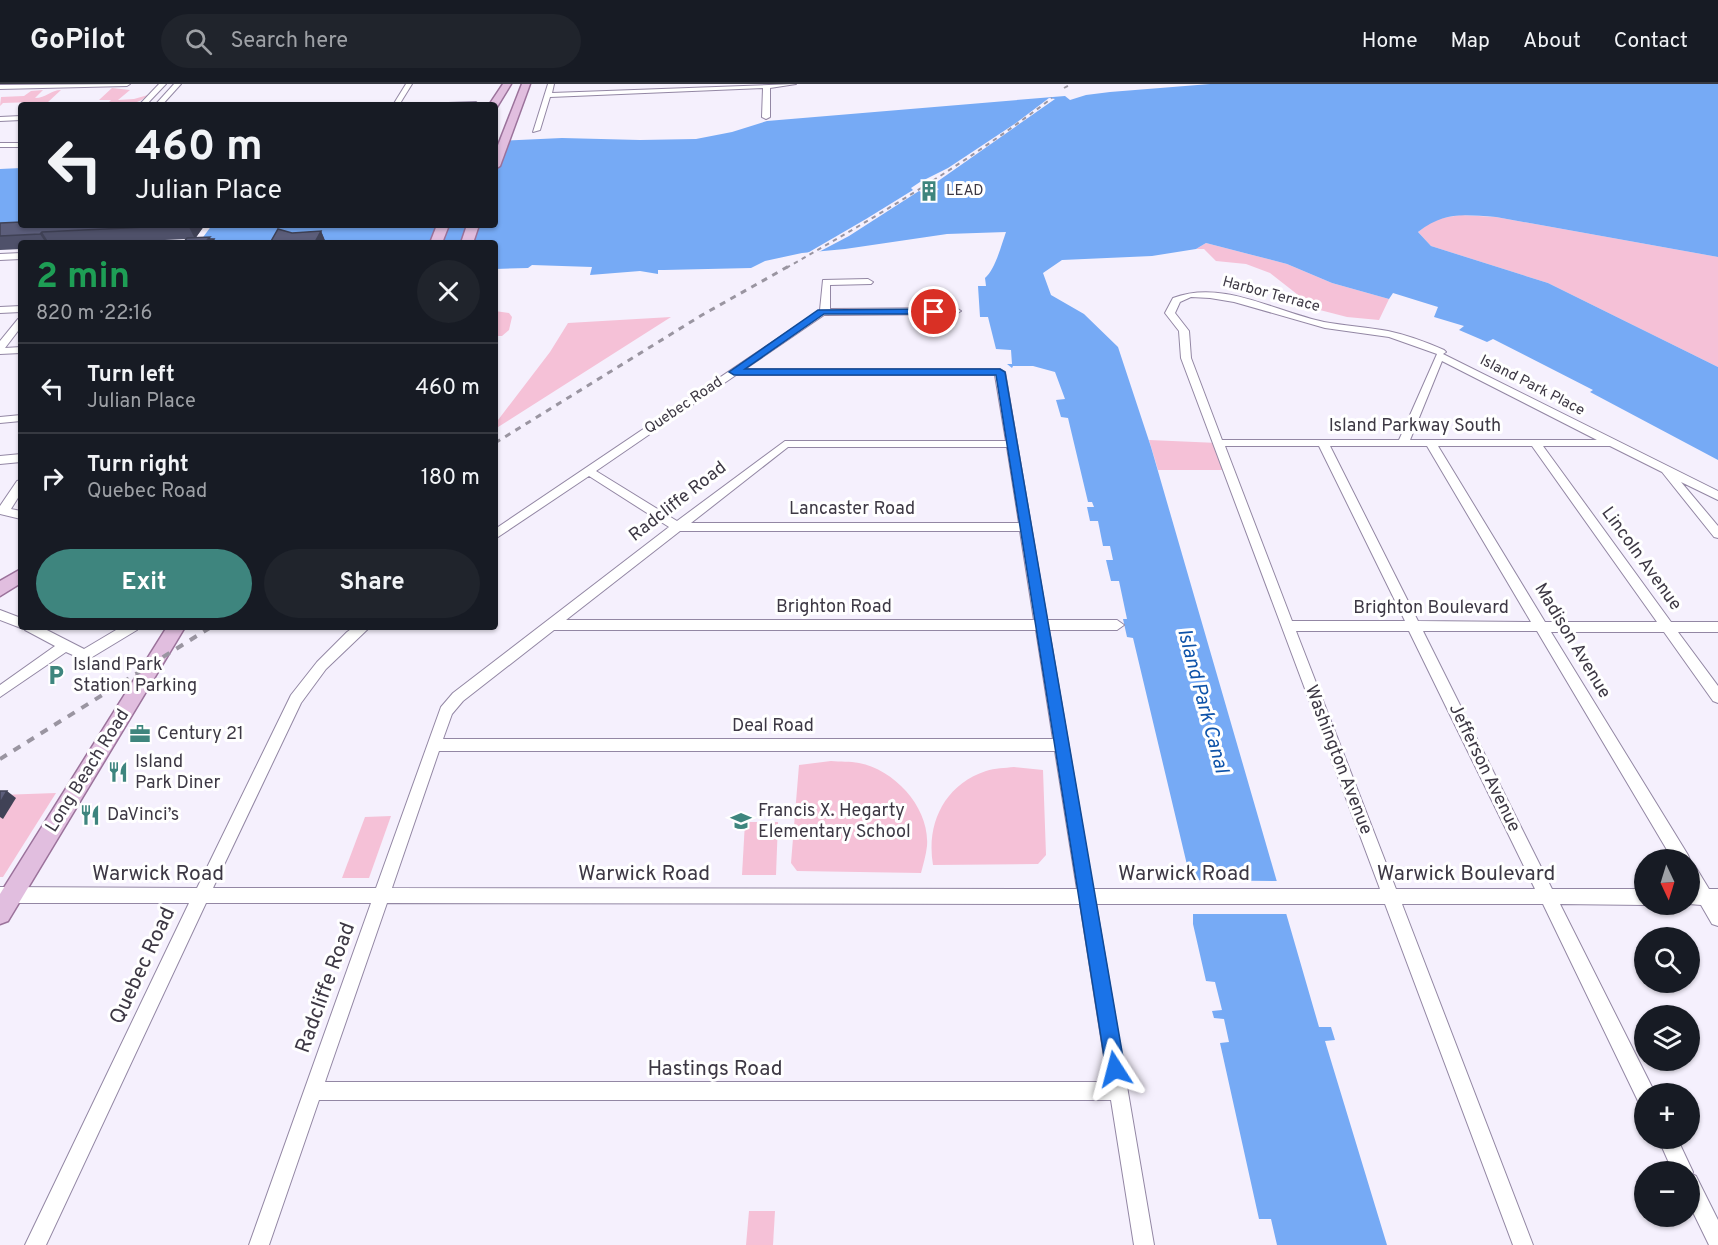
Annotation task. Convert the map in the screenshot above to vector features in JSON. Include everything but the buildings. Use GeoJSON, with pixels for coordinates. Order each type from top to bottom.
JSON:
{"type":"FeatureCollection","features":[{"type":"Feature","properties":{"kind":"main road"},"geometry":{"type":"LineString","coordinates":[[496,102],[507,84]]}},
{"type":"Feature","properties":{"kind":"main road"},"geometry":{"type":"LineString","coordinates":[[498,158],[526,84]]}},
{"type":"Feature","properties":{"kind":"main road"},"geometry":{"type":"LineString","coordinates":[[0,590],[18,577]]}},
{"type":"Feature","properties":{"kind":"main road"},"geometry":{"type":"LineString","coordinates":[[0,600],[18,590]]}},
{"type":"Feature","properties":{"kind":"main road","name":"Long Beach Road"},"geometry":{"type":"LineString","coordinates":[[4,901],[174,630]]}},
{"type":"Feature","properties":{"kind":"street"},"geometry":{"type":"LineString","coordinates":[[0,87],[127,84]]}},
{"type":"Feature","properties":{"kind":"street"},"geometry":{"type":"LineString","coordinates":[[145,102],[163,84]]}},
{"type":"Feature","properties":{"kind":"street"},"geometry":{"type":"LineString","coordinates":[[161,102],[178,84]]}},
{"type":"Feature","properties":{"kind":"street"},"geometry":{"type":"LineString","coordinates":[[398,102],[409,84]]}},
{"type":"Feature","properties":{"kind":"street"},"geometry":{"type":"LineString","coordinates":[[536,130],[551,84]]}},
{"type":"Feature","properties":{"kind":"street"},"geometry":{"type":"LineString","coordinates":[[547,95],[793,84]]}},
{"type":"Feature","properties":{"kind":"street"},"geometry":{"type":"LineString","coordinates":[[766,117],[767,85]]}},
{"type":"Feature","properties":{"kind":"street"},"geometry":{"type":"LineString","coordinates":[[0,119],[18,118]]}},
{"type":"Feature","properties":{"kind":"street"},"geometry":{"type":"LineString","coordinates":[[0,145],[18,145]]}},
{"type":"Feature","properties":{"kind":"street"},"geometry":{"type":"LineString","coordinates":[[0,257],[18,256]]}},
{"type":"Feature","properties":{"kind":"street"},"geometry":{"type":"LineString","coordinates":[[868,282],[826,282],[825,312],[956,312]]}},
{"type":"Feature","properties":{"kind":"street","name":"Harbor Terrace"},"geometry":{"type":"LineString","coordinates":[[1218,443],[1186,358],[1184,331],[1170,313],[1170,305],[1176,297],[1188,294],[1231,297],[1317,324],[1414,340],[1440,354]]}},
{"type":"Feature","properties":{"kind":"street"},"geometry":{"type":"LineString","coordinates":[[0,310],[18,309]]}},
{"type":"Feature","properties":{"kind":"street","name":"Quebec Road"},"geometry":{"type":"LineString","coordinates":[[498,533],[825,312]]}},
{"type":"Feature","properties":{"kind":"street"},"geometry":{"type":"LineString","coordinates":[[0,349],[18,325]]}},
{"type":"Feature","properties":{"kind":"street"},"geometry":{"type":"LineString","coordinates":[[0,349],[18,350]]}},
{"type":"Feature","properties":{"kind":"street"},"geometry":{"type":"LineString","coordinates":[[1403,443],[1440,354]]}},
{"type":"Feature","properties":{"kind":"street","name":"Island Park Place"},"geometry":{"type":"LineString","coordinates":[[1440,354],[1718,496]]}},
{"type":"Feature","properties":{"kind":"street"},"geometry":{"type":"LineString","coordinates":[[734,372],[1000,372],[1144,1245]]}},
{"type":"Feature","properties":{"kind":"street"},"geometry":{"type":"LineString","coordinates":[[0,420],[18,418]]}},
{"type":"Feature","properties":{"kind":"street","name":"Island Parkway South"},"geometry":{"type":"LineString","coordinates":[[1218,443],[1612,443]]}},
{"type":"Feature","properties":{"kind":"street","name":"Washington Avenue"},"geometry":{"type":"LineString","coordinates":[[1218,443],[1523,1245]]}},
{"type":"Feature","properties":{"kind":"street","name":"Jefferson Avenue"},"geometry":{"type":"LineString","coordinates":[[1323,443],[1640,1083]]}},
{"type":"Feature","properties":{"kind":"street","name":"Madison Avenue"},"geometry":{"type":"LineString","coordinates":[[1430,443],[1675,849]]}},
{"type":"Feature","properties":{"kind":"street","name":"Lincoln Avenue"},"geometry":{"type":"LineString","coordinates":[[1534,443],[1718,697]]}},
{"type":"Feature","properties":{"kind":"street","name":"Radcliffe Road"},"geometry":{"type":"LineString","coordinates":[[259,1245],[446,711],[458,697],[785,444],[1012,444]]}},
{"type":"Feature","properties":{"kind":"street"},"geometry":{"type":"LineString","coordinates":[[0,459],[18,458]]}},
{"type":"Feature","properties":{"kind":"street"},"geometry":{"type":"LineString","coordinates":[[1664,469],[1718,534]]}},
{"type":"Feature","properties":{"kind":"street"},"geometry":{"type":"LineString","coordinates":[[588,471],[678,527]]}},
{"type":"Feature","properties":{"kind":"street"},"geometry":{"type":"LineString","coordinates":[[18,488],[1,511],[18,514]]}},
{"type":"Feature","properties":{"kind":"street","name":"Lancaster Road"},"geometry":{"type":"LineString","coordinates":[[678,527],[1026,527]]}},
{"type":"Feature","properties":{"kind":"street"},"geometry":{"type":"LineString","coordinates":[[0,615],[18,622]]}},
{"type":"Feature","properties":{"kind":"street","name":"Brighton Road"},"geometry":{"type":"LineString","coordinates":[[550,625],[1117,625]]}},
{"type":"Feature","properties":{"kind":"street","name":"Brighton Boulevard"},"geometry":{"type":"LineString","coordinates":[[1287,626],[1718,627]]}},
{"type":"Feature","properties":{"kind":"street"},"geometry":{"type":"LineString","coordinates":[[36,630],[84,655],[127,630]]}},
{"type":"Feature","properties":{"kind":"street","name":"Quebec Road"},"geometry":{"type":"LineString","coordinates":[[35,1245],[298,694],[328,658],[360,630]]}},
{"type":"Feature","properties":{"kind":"street"},"geometry":{"type":"LineString","coordinates":[[0,692],[65,646]]}},
{"type":"Feature","properties":{"kind":"street","name":"Deal Road"},"geometry":{"type":"LineString","coordinates":[[435,745],[1062,745]]}},
{"type":"Feature","properties":{"kind":"street","name":"Warwick Road"},"geometry":{"type":"LineString","coordinates":[[4,901],[201,896],[1288,897]]}},
{"type":"Feature","properties":{"kind":"street","name":"Warwick Boulevard"},"geometry":{"type":"LineString","coordinates":[[1288,897],[1634,897]]}},
{"type":"Feature","properties":{"kind":"street"},"geometry":{"type":"LineString","coordinates":[[1704,897],[1718,918]]}},
{"type":"Feature","properties":{"kind":"street","name":"Hastings Road"},"geometry":{"type":"LineString","coordinates":[[312,1091],[1119,1091]]}},
{"type":"Feature","properties":{"kind":"street"},"geometry":{"type":"LineString","coordinates":[[1700,1205],[1718,1242]]}},
{"type":"Feature","properties":{"kind":"shaded area"},"geometry":{"type":"Polygon","coordinates":[[[112,88],[130,90],[118,100],[148,95],[136,102],[99,100],[112,88]]]}},
{"type":"Feature","properties":{"kind":"shaded area"},"geometry":{"type":"Polygon","coordinates":[[[43,90],[35,98],[61,90],[48,102],[3,103],[0,106],[1,97],[24,96],[31,91],[43,90]]]}},
{"type":"Feature","properties":{"kind":"shaded area"},"geometry":{"type":"Polygon","coordinates":[[[1461,215],[1496,217],[1718,257],[1718,367],[1548,283],[1431,246],[1418,232],[1435,219],[1461,215]]]}},
{"type":"Feature","properties":{"kind":"shaded area"},"geometry":{"type":"Polygon","coordinates":[[[1206,243],[1287,264],[1332,283],[1389,299],[1379,320],[1347,317],[1316,309],[1270,273],[1246,264],[1216,261],[1204,249],[1196,249],[1206,243]]]}},
{"type":"Feature","properties":{"kind":"shaded area"},"geometry":{"type":"Polygon","coordinates":[[[498,311],[509,313],[512,317],[509,330],[502,336],[498,336],[498,311]]]}},
{"type":"Feature","properties":{"kind":"shaded area"},"geometry":{"type":"Polygon","coordinates":[[[671,317],[498,427],[498,420],[550,352],[568,323],[671,317]]]}},
{"type":"Feature","properties":{"kind":"shaded area"},"geometry":{"type":"Polygon","coordinates":[[[1149,440],[1218,443],[1228,470],[1158,470],[1149,440]]]}},
{"type":"Feature","properties":{"kind":"shaded area"},"geometry":{"type":"Polygon","coordinates":[[[831,761],[856,762],[872,767],[897,782],[908,793],[923,818],[926,832],[927,846],[921,873],[797,871],[791,863],[799,765],[831,761]]]}},
{"type":"Feature","properties":{"kind":"shaded area"},"geometry":{"type":"Polygon","coordinates":[[[1014,767],[1043,770],[1046,855],[1038,864],[933,865],[932,835],[941,808],[949,796],[971,777],[989,770],[1014,767]]]}},
{"type":"Feature","properties":{"kind":"shaded area"},"geometry":{"type":"Polygon","coordinates":[[[56,793],[3,877],[0,877],[0,795],[56,793]]]}},
{"type":"Feature","properties":{"kind":"shaded area"},"geometry":{"type":"Polygon","coordinates":[[[391,816],[369,878],[342,878],[365,817],[391,816]]]}},
{"type":"Feature","properties":{"kind":"shaded area"},"geometry":{"type":"Polygon","coordinates":[[[745,822],[778,822],[776,875],[742,875],[745,822]]]}},
{"type":"Feature","properties":{"kind":"shaded area"},"geometry":{"type":"Polygon","coordinates":[[[749,1211],[775,1211],[773,1245],[746,1245],[749,1211]]]}},
{"type":"Feature","properties":{"kind":"water","name":"Island Park Canal"},"geometry":{"type":"Polygon","coordinates":[[[1210,84],[1718,84],[1718,257],[1496,217],[1464,215],[1446,217],[1418,232],[1431,246],[1548,283],[1718,367],[1718,460],[1590,392],[1593,390],[1493,339],[1487,342],[1459,330],[1464,326],[1434,317],[1438,307],[1393,293],[1389,299],[1332,283],[1287,264],[1206,243],[1196,249],[1152,256],[1062,260],[1043,273],[1051,295],[1084,314],[1118,347],[1151,447],[1319,1027],[1331,1027],[1335,1040],[1325,1041],[1387,1245],[1277,1245],[1271,1219],[1259,1219],[1220,1043],[1229,1042],[1224,1019],[1214,1018],[1212,1011],[1222,1010],[1215,982],[1206,981],[1193,924],[1193,912],[1198,911],[1133,638],[1127,637],[1123,619],[1127,619],[1119,581],[1111,581],[1106,560],[1113,560],[1110,546],[1103,546],[1098,521],[1090,521],[1087,507],[1094,507],[1092,502],[1088,502],[1068,418],[1061,417],[1056,400],[1065,399],[1055,372],[1033,366],[1013,366],[1012,368],[1007,364],[1012,364],[1011,350],[996,349],[988,317],[980,317],[978,286],[986,286],[985,278],[995,264],[1006,232],[947,234],[802,253],[765,261],[751,268],[658,270],[658,274],[640,271],[590,275],[592,267],[532,265],[528,268],[498,269],[498,240],[201,240],[210,228],[498,228],[498,141],[562,138],[696,139],[732,132],[767,121],[1065,96],[1070,100],[1110,92],[1210,84]]]}},
{"type":"Feature","properties":{"kind":"water"},"geometry":{"type":"Polygon","coordinates":[[[18,168],[18,226],[0,234],[0,169],[18,168]]]}},
{"type":"Feature","properties":{"kind":"pier"},"geometry":{"type":"Polygon","coordinates":[[[1049,98],[1055,99],[931,186],[939,189],[929,195],[919,191],[849,236],[813,255],[804,255],[913,190],[911,188],[920,182],[948,168],[1049,98]]]}},
{"type":"Feature","properties":{"kind":"pier"},"geometry":{"type":"Polygon","coordinates":[[[1188,880],[1280,881],[1290,914],[1190,914],[1191,910],[1195,909],[1188,880]]]}},
{"type":"Feature","properties":{"kind":"railway"},"geometry":{"type":"LineString","coordinates":[[1064,88],[1071,84]]}},
{"type":"Feature","properties":{"kind":"railway"},"geometry":{"type":"LineString","coordinates":[[786,268],[922,188],[1052,98]]}},
{"type":"Feature","properties":{"kind":"railway"},"geometry":{"type":"LineString","coordinates":[[498,441],[702,315],[789,266]]}},
{"type":"Feature","properties":{"kind":"railway"},"geometry":{"type":"LineString","coordinates":[[0,759],[206,630]]}},
{"type":"Feature","properties":{"kind":"place","name":"LEAD"},"geometry":{"type":"Point","coordinates":[929,191]}},
{"type":"Feature","properties":{"kind":"place","name":"Island Park Station Parking"},"geometry":{"type":"Point","coordinates":[56,675]}},
{"type":"Feature","properties":{"kind":"place","name":"Century 21"},"geometry":{"type":"Point","coordinates":[140,734]}},
{"type":"Feature","properties":{"kind":"place","name":"Island Park Diner"},"geometry":{"type":"Point","coordinates":[118,772]}},
{"type":"Feature","properties":{"kind":"place","name":"DaVinci’s"},"geometry":{"type":"Point","coordinates":[90,815]}},
{"type":"Feature","properties":{"kind":"place","name":"Francis X. Hegarty Elementary School"},"geometry":{"type":"Point","coordinates":[741,821]}},
{"type":"Feature","properties":{"kind":"route"},"geometry":{"type":"LineString","coordinates":[[934,312],[822,312],[734,372],[1000,372],[1115,1069]]}}]}
